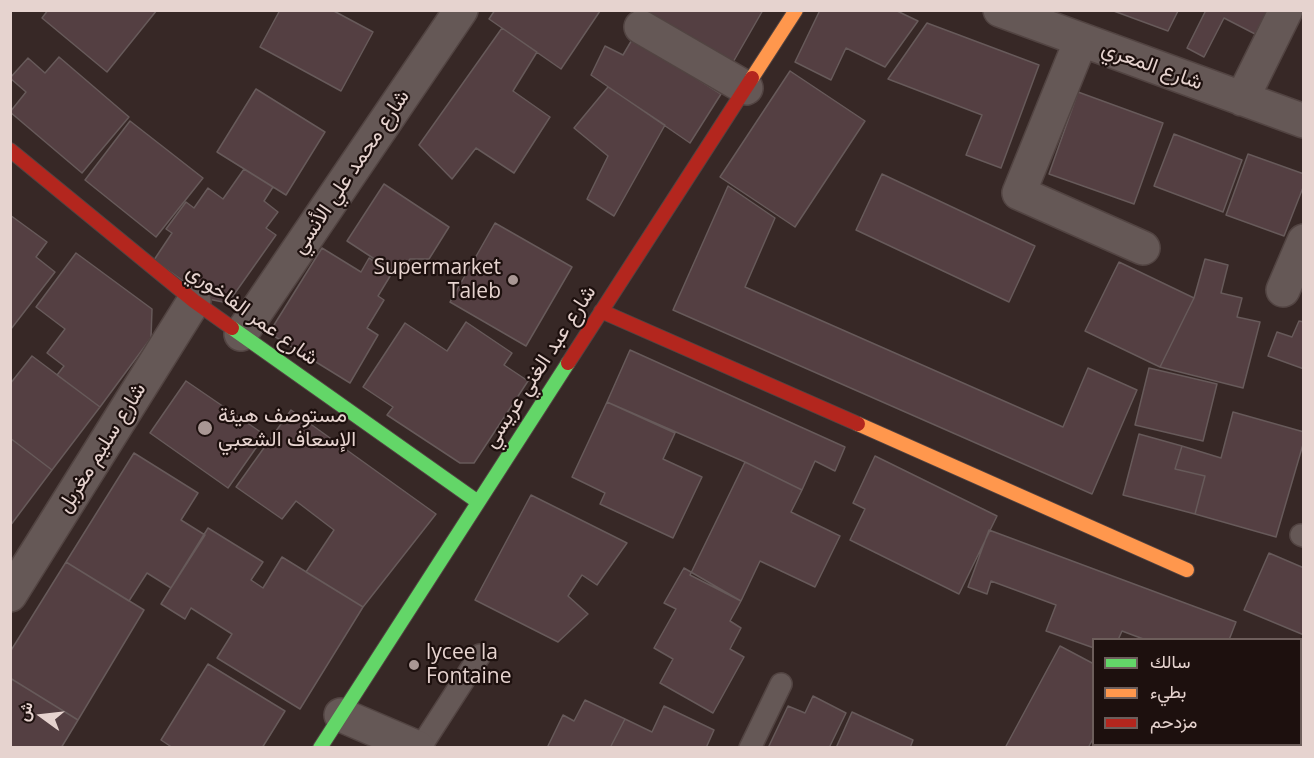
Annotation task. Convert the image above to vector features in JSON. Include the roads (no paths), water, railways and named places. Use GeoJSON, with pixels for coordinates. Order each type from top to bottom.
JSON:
{"type":"FeatureCollection","features":[{"type":"Feature","properties":{"kind":"street","name":"شارع محمد علي الأنسي"},"geometry":{"type":"LineString","coordinates":[[241,334],[461,10]]}},
{"type":"Feature","properties":{"kind":"street","name":"شارع عبد الغني عريسي"},"geometry":{"type":"LineString","coordinates":[[320,747],[796,10]]}},
{"type":"Feature","properties":{"kind":"street","name":"شارع المعري"},"geometry":{"type":"LineString","coordinates":[[1000,10],[1304,121]]}},
{"type":"Feature","properties":{"kind":"street"},"geometry":{"type":"LineString","coordinates":[[1242,99],[1286,10]]}},
{"type":"Feature","properties":{"kind":"street"},"geometry":{"type":"LineString","coordinates":[[641,27],[746,88]]}},
{"type":"Feature","properties":{"kind":"street"},"geometry":{"type":"LineString","coordinates":[[1081,40],[1019,193],[1143,248]]}},
{"type":"Feature","properties":{"kind":"street","name":"شارع عمر الفاخوري"},"geometry":{"type":"LineString","coordinates":[[10,150],[194,302],[478,502]]}},
{"type":"Feature","properties":{"kind":"street"},"geometry":{"type":"LineString","coordinates":[[1283,290],[1304,241]]}},
{"type":"Feature","properties":{"kind":"street","name":"شارع سليم مغربل"},"geometry":{"type":"LineString","coordinates":[[10,594],[194,302]]}},
{"type":"Feature","properties":{"kind":"street"},"geometry":{"type":"LineString","coordinates":[[601,310],[1187,570]]}},
{"type":"Feature","properties":{"kind":"street"},"geometry":{"type":"LineString","coordinates":[[341,715],[419,747]]}},
{"type":"Feature","properties":{"kind":"lane"},"geometry":{"type":"LineString","coordinates":[[419,747],[480,655]]}},
{"type":"Feature","properties":{"kind":"lane"},"geometry":{"type":"LineString","coordinates":[[750,747],[781,684]]}},
{"type":"Feature","properties":{"kind":"place","name":"Supermarket Taleb"},"geometry":{"type":"Point","coordinates":[513,280]}},
{"type":"Feature","properties":{"kind":"place","name":"مستوصف هيئة الإسعاف الشعبي"},"geometry":{"type":"Point","coordinates":[205,428]}},
{"type":"Feature","properties":{"kind":"place","name":"lycee la Fontaine"},"geometry":{"type":"Point","coordinates":[414,665]}}]}
